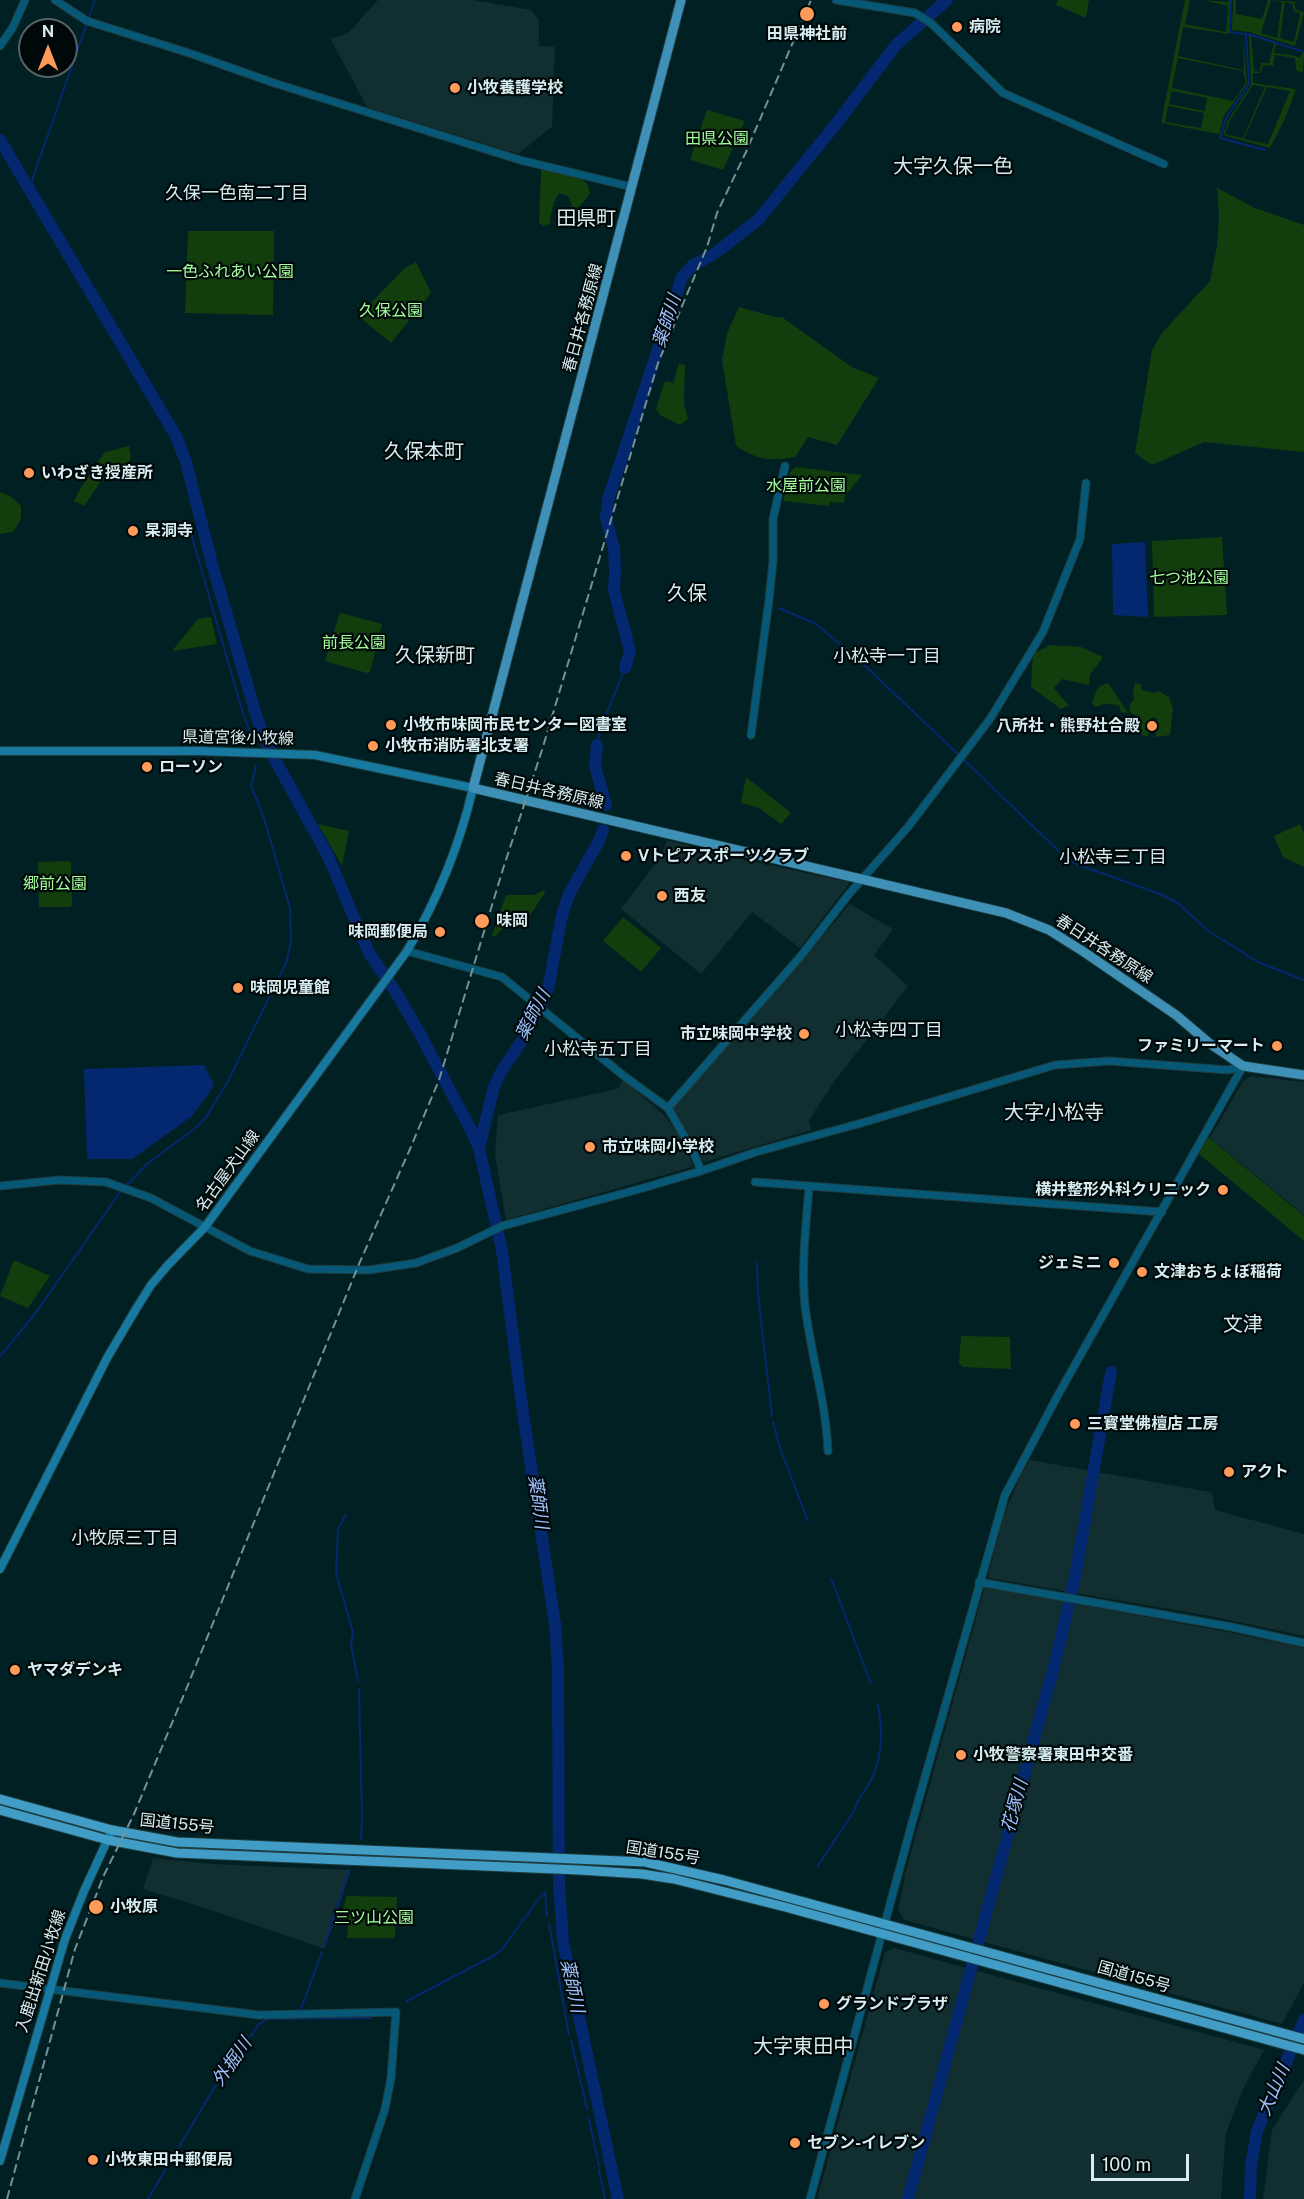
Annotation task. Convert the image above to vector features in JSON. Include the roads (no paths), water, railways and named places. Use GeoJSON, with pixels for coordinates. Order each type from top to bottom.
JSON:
{"type":"FeatureCollection","features":[{"type":"Feature","properties":{"kind":"highway","name":"国道155号"},"geometry":{"type":"LineString","coordinates":[[0,1799],[110,1835],[177,1842],[645,1862],[687,1870],[885,1923],[1276,2037],[1304,2049]]}},
{"type":"Feature","properties":{"kind":"highway","name":"国道155号"},"geometry":{"type":"LineString","coordinates":[[0,1810],[177,1852],[642,1874],[674,1879],[1276,2037],[1304,2039]]}},
{"type":"Feature","properties":{"kind":"main road","name":"春日井各務原線"},"geometry":{"type":"LineString","coordinates":[[681,0],[473,788],[1006,913],[1050,930],[1176,1015],[1209,1043],[1243,1066],[1304,1075]]}},
{"type":"Feature","properties":{"kind":"main road","name":"県道宮後小牧線"},"geometry":{"type":"LineString","coordinates":[[0,751],[262,752],[315,755],[473,788]]}},
{"type":"Feature","properties":{"kind":"main road","name":"名古屋犬山線"},"geometry":{"type":"LineString","coordinates":[[0,1569],[108,1358],[151,1285],[205,1227],[406,951],[447,874],[463,831],[473,788]]}},
{"type":"Feature","properties":{"kind":"main road","name":"入鹿出新田小牧線"},"geometry":{"type":"LineString","coordinates":[[0,2161],[49,1989],[71,1921],[110,1835]]}},
{"type":"Feature","properties":{"kind":"street"},"geometry":{"type":"LineString","coordinates":[[0,46],[13,27],[26,0]]}},
{"type":"Feature","properties":{"kind":"street"},"geometry":{"type":"LineString","coordinates":[[55,0],[87,21],[274,83],[520,160],[632,187]]}},
{"type":"Feature","properties":{"kind":"street"},"geometry":{"type":"LineString","coordinates":[[836,0],[915,14],[931,23],[1004,93],[1164,164]]}},
{"type":"Feature","properties":{"kind":"street"},"geometry":{"type":"LineString","coordinates":[[751,735],[773,561],[772,519],[785,466]]}},
{"type":"Feature","properties":{"kind":"street"},"geometry":{"type":"LineString","coordinates":[[668,1108],[800,957],[862,879],[934,795],[990,719],[1043,632],[1080,539],[1086,483]]}},
{"type":"Feature","properties":{"kind":"street"},"geometry":{"type":"LineString","coordinates":[[406,951],[502,977],[624,1076],[668,1108],[694,1153],[701,1171]]}},
{"type":"Feature","properties":{"kind":"street"},"geometry":{"type":"LineString","coordinates":[[0,1186],[58,1180],[95,1180],[129,1189],[250,1251],[287,1263],[308,1269],[348,1271],[394,1267],[416,1263],[457,1248],[502,1226],[701,1171],[759,1151],[1055,1065],[1109,1061],[1228,1070],[1243,1066]]}},
{"type":"Feature","properties":{"kind":"street"},"geometry":{"type":"LineString","coordinates":[[810,2199],[1005,1495],[1058,1395],[1243,1066]]}},
{"type":"Feature","properties":{"kind":"street"},"geometry":{"type":"LineString","coordinates":[[755,1182],[1162,1212]]}},
{"type":"Feature","properties":{"kind":"street"},"geometry":{"type":"LineString","coordinates":[[809,1187],[804,1262],[805,1302],[808,1332],[826,1415],[828,1451]]}},
{"type":"Feature","properties":{"kind":"street"},"geometry":{"type":"LineString","coordinates":[[980,1582],[1232,1627],[1304,1643]]}},
{"type":"Feature","properties":{"kind":"street"},"geometry":{"type":"LineString","coordinates":[[0,1983],[260,2015],[396,2012],[391,2078],[385,2109],[355,2199]]}},
{"type":"Feature","properties":{"kind":"water"},"geometry":{"type":"Polygon","coordinates":[[[1145,542],[1148,617],[1113,615],[1112,544],[1145,542]]]}},
{"type":"Feature","properties":{"kind":"water"},"geometry":{"type":"Polygon","coordinates":[[[204,1065],[214,1085],[191,1117],[132,1159],[87,1159],[84,1069],[204,1065]]]}},
{"type":"Feature","properties":{"kind":"waterway"},"geometry":{"type":"LineString","coordinates":[[29,189],[95,0]]}},
{"type":"Feature","properties":{"kind":"waterway","name":"薬師川"},"geometry":{"type":"LineString","coordinates":[[625,668],[630,651],[614,591],[614,548],[606,518],[608,500],[682,277],[693,265],[714,254],[758,220],[836,124],[896,45],[947,0]]}},
{"type":"Feature","properties":{"kind":"waterway"},"geometry":{"type":"LineString","coordinates":[[1231,0],[1230,32],[1252,35],[1304,52]]}},
{"type":"Feature","properties":{"kind":"waterway"},"geometry":{"type":"LineString","coordinates":[[1246,34],[1249,84],[1226,118],[1220,138],[1265,150]]}},
{"type":"Feature","properties":{"kind":"waterway"},"geometry":{"type":"LineString","coordinates":[[0,140],[176,436],[186,462],[212,564],[257,718],[268,747],[328,856],[369,953],[419,1032],[479,1148]]}},
{"type":"Feature","properties":{"kind":"waterway"},"geometry":{"type":"LineString","coordinates":[[189,526],[241,707],[255,745]]}},
{"type":"Feature","properties":{"kind":"waterway"},"geometry":{"type":"LineString","coordinates":[[779,608],[816,624],[862,663],[959,755]]}},
{"type":"Feature","properties":{"kind":"waterway"},"geometry":{"type":"LineString","coordinates":[[597,745],[600,730],[625,668]]}},
{"type":"Feature","properties":{"kind":"waterway","name":"薬師川"},"geometry":{"type":"LineString","coordinates":[[597,745],[595,766],[606,805]]}},
{"type":"Feature","properties":{"kind":"waterway"},"geometry":{"type":"LineString","coordinates":[[963,759],[1066,858],[1076,864],[1160,894],[1178,903],[1207,930],[1258,962],[1304,980]]}},
{"type":"Feature","properties":{"kind":"waterway"},"geometry":{"type":"LineString","coordinates":[[0,1356],[35,1314],[120,1192],[147,1164],[197,1127],[206,1117],[228,1081],[287,961],[291,940],[290,908],[264,818],[251,786],[256,766]]}},
{"type":"Feature","properties":{"kind":"waterway","name":"薬師川"},"geometry":{"type":"LineString","coordinates":[[603,830],[569,894],[562,915],[548,989],[523,1039],[494,1087],[479,1148],[502,1251],[522,1406],[555,1624],[558,1670],[559,1884],[563,1942],[618,2199]]}},
{"type":"Feature","properties":{"kind":"waterway"},"geometry":{"type":"LineString","coordinates":[[757,1263],[758,1294],[772,1416]]}},
{"type":"Feature","properties":{"kind":"waterway","name":"花塚川"},"geometry":{"type":"LineString","coordinates":[[908,2199],[1057,1655],[1075,1577],[1111,1372]]}},
{"type":"Feature","properties":{"kind":"waterway"},"geometry":{"type":"LineString","coordinates":[[773,1422],[780,1448],[808,1521]]}},
{"type":"Feature","properties":{"kind":"waterway"},"geometry":{"type":"LineString","coordinates":[[346,1515],[338,1529],[336,1573],[353,1632],[351,1645],[358,1681]]}},
{"type":"Feature","properties":{"kind":"waterway"},"geometry":{"type":"LineString","coordinates":[[831,1578],[871,1684]]}},
{"type":"Feature","properties":{"kind":"waterway"},"geometry":{"type":"LineString","coordinates":[[359,1689],[361,1839]]}},
{"type":"Feature","properties":{"kind":"waterway"},"geometry":{"type":"LineString","coordinates":[[818,1866],[854,1811],[874,1773],[881,1745],[878,1705]]}},
{"type":"Feature","properties":{"kind":"waterway"},"geometry":{"type":"LineString","coordinates":[[324,1947],[349,1870]]}},
{"type":"Feature","properties":{"kind":"waterway","name":"外掘川"},"geometry":{"type":"LineString","coordinates":[[554,1887],[559,1884]]}},
{"type":"Feature","properties":{"kind":"waterway"},"geometry":{"type":"LineString","coordinates":[[545,1892],[547,1916]]}},
{"type":"Feature","properties":{"kind":"waterway","name":"外掘川"},"geometry":{"type":"LineString","coordinates":[[407,2001],[495,1955],[502,1949],[543,1893]]}},
{"type":"Feature","properties":{"kind":"waterway"},"geometry":{"type":"LineString","coordinates":[[549,1923],[569,2035]]}},
{"type":"Feature","properties":{"kind":"waterway"},"geometry":{"type":"LineString","coordinates":[[301,2009],[322,1952]]}},
{"type":"Feature","properties":{"kind":"waterway","name":"外掘川"},"geometry":{"type":"LineString","coordinates":[[148,2199],[217,2083],[259,2024],[267,2019],[372,2018]]}},
{"type":"Feature","properties":{"kind":"waterway","name":"大山川"},"geometry":{"type":"LineString","coordinates":[[1250,2199],[1251,2166],[1257,2131],[1304,2020]]}},
{"type":"Feature","properties":{"kind":"waterway"},"geometry":{"type":"LineString","coordinates":[[571,2040],[587,2109]]}},
{"type":"Feature","properties":{"kind":"waterway"},"geometry":{"type":"LineString","coordinates":[[589,2119],[599,2166]]}},
{"type":"Feature","properties":{"kind":"waterway"},"geometry":{"type":"LineString","coordinates":[[599,2170],[605,2199]]}},
{"type":"Feature","properties":{"kind":"railway"},"geometry":{"type":"LineString","coordinates":[[7,2199],[75,1949],[104,1875],[134,1814],[185,1692],[359,1264],[439,1080],[542,750],[658,363],[707,247],[717,213],[746,152],[811,0]]}},
{"type":"Feature","properties":{"kind":"place","name":"田県神社前"},"geometry":{"type":"Point","coordinates":[807,14]}},
{"type":"Feature","properties":{"kind":"place","name":"病院"},"geometry":{"type":"Point","coordinates":[957,27]}},
{"type":"Feature","properties":{"kind":"place","name":"小牧養護学校"},"geometry":{"type":"Point","coordinates":[455,88]}},
{"type":"Feature","properties":{"kind":"place","name":"いわざき授産所"},"geometry":{"type":"Point","coordinates":[29,473]}},
{"type":"Feature","properties":{"kind":"place","name":"杲洞寺"},"geometry":{"type":"Point","coordinates":[133,531]}},
{"type":"Feature","properties":{"kind":"place","name":"小牧市味岡市民センター図書室"},"geometry":{"type":"Point","coordinates":[391,725]}},
{"type":"Feature","properties":{"kind":"place","name":"八所社・熊野社合殿"},"geometry":{"type":"Point","coordinates":[1152,726]}},
{"type":"Feature","properties":{"kind":"place","name":"小牧市消防署北支署"},"geometry":{"type":"Point","coordinates":[373,746]}},
{"type":"Feature","properties":{"kind":"place","name":"ローソン"},"geometry":{"type":"Point","coordinates":[147,767]}},
{"type":"Feature","properties":{"kind":"place","name":"Vトピアスポーツクラブ"},"geometry":{"type":"Point","coordinates":[626,856]}},
{"type":"Feature","properties":{"kind":"place","name":"西友"},"geometry":{"type":"Point","coordinates":[662,896]}},
{"type":"Feature","properties":{"kind":"place","name":"味岡"},"geometry":{"type":"Point","coordinates":[482,921]}},
{"type":"Feature","properties":{"kind":"place","name":"味岡郵便局"},"geometry":{"type":"Point","coordinates":[440,932]}},
{"type":"Feature","properties":{"kind":"place","name":"味岡児童館"},"geometry":{"type":"Point","coordinates":[238,988]}},
{"type":"Feature","properties":{"kind":"place","name":"市立味岡中学校"},"geometry":{"type":"Point","coordinates":[804,1034]}},
{"type":"Feature","properties":{"kind":"place","name":"ファミリーマート"},"geometry":{"type":"Point","coordinates":[1277,1046]}},
{"type":"Feature","properties":{"kind":"place","name":"市立味岡小学校"},"geometry":{"type":"Point","coordinates":[590,1147]}},
{"type":"Feature","properties":{"kind":"place","name":"横井整形外科クリニック"},"geometry":{"type":"Point","coordinates":[1223,1190]}},
{"type":"Feature","properties":{"kind":"place","name":"ジェミニ"},"geometry":{"type":"Point","coordinates":[1114,1263]}},
{"type":"Feature","properties":{"kind":"place","name":"文津おちょぼ稲荷"},"geometry":{"type":"Point","coordinates":[1142,1272]}},
{"type":"Feature","properties":{"kind":"place","name":"三寳堂佛檀店 工房"},"geometry":{"type":"Point","coordinates":[1075,1424]}},
{"type":"Feature","properties":{"kind":"place","name":"アクト"},"geometry":{"type":"Point","coordinates":[1229,1472]}},
{"type":"Feature","properties":{"kind":"place","name":"ヤマダデンキ"},"geometry":{"type":"Point","coordinates":[15,1670]}},
{"type":"Feature","properties":{"kind":"place","name":"小牧警察署東田中交番"},"geometry":{"type":"Point","coordinates":[961,1755]}},
{"type":"Feature","properties":{"kind":"place","name":"小牧原"},"geometry":{"type":"Point","coordinates":[96,1907]}},
{"type":"Feature","properties":{"kind":"place","name":"グランドプラザ"},"geometry":{"type":"Point","coordinates":[824,2004]}},
{"type":"Feature","properties":{"kind":"place","name":"セブン-イレブン"},"geometry":{"type":"Point","coordinates":[795,2143]}},
{"type":"Feature","properties":{"kind":"place","name":"小牧東田中郵便局"},"geometry":{"type":"Point","coordinates":[93,2160]}},
{"type":"Feature","properties":{"kind":"district","name":"大字久保一色"},"geometry":{"type":"Point","coordinates":[953,167]}},
{"type":"Feature","properties":{"kind":"district","name":"久保一色南二丁目"},"geometry":{"type":"Point","coordinates":[237,193]}},
{"type":"Feature","properties":{"kind":"district","name":"田県町"},"geometry":{"type":"Point","coordinates":[586,219]}},
{"type":"Feature","properties":{"kind":"district","name":"久保本町"},"geometry":{"type":"Point","coordinates":[424,452]}},
{"type":"Feature","properties":{"kind":"district","name":"久保"},"geometry":{"type":"Point","coordinates":[687,594]}},
{"type":"Feature","properties":{"kind":"district","name":"久保新町"},"geometry":{"type":"Point","coordinates":[435,656]}},
{"type":"Feature","properties":{"kind":"district","name":"小松寺一丁目"},"geometry":{"type":"Point","coordinates":[887,656]}},
{"type":"Feature","properties":{"kind":"district","name":"小松寺三丁目"},"geometry":{"type":"Point","coordinates":[1113,857]}},
{"type":"Feature","properties":{"kind":"district","name":"小松寺四丁目"},"geometry":{"type":"Point","coordinates":[889,1030]}},
{"type":"Feature","properties":{"kind":"district","name":"小松寺五丁目"},"geometry":{"type":"Point","coordinates":[598,1049]}},
{"type":"Feature","properties":{"kind":"district","name":"大字小松寺"},"geometry":{"type":"Point","coordinates":[1054,1113]}},
{"type":"Feature","properties":{"kind":"district","name":"文津"},"geometry":{"type":"Point","coordinates":[1243,1325]}},
{"type":"Feature","properties":{"kind":"district","name":"小牧原三丁目"},"geometry":{"type":"Point","coordinates":[125,1538]}},
{"type":"Feature","properties":{"kind":"district","name":"大字東田中"},"geometry":{"type":"Point","coordinates":[803,2047]}},
{"type":"Feature","properties":{"kind":"park label","name":"田県公園"},"geometry":{"type":"Point","coordinates":[717,139]}},
{"type":"Feature","properties":{"kind":"park label","name":"一色ふれあい公園"},"geometry":{"type":"Point","coordinates":[230,272]}},
{"type":"Feature","properties":{"kind":"park label","name":"久保公園"},"geometry":{"type":"Point","coordinates":[391,311]}},
{"type":"Feature","properties":{"kind":"park label","name":"水屋前公園"},"geometry":{"type":"Point","coordinates":[806,486]}},
{"type":"Feature","properties":{"kind":"park label","name":"七つ池公園"},"geometry":{"type":"Point","coordinates":[1189,578]}},
{"type":"Feature","properties":{"kind":"park label","name":"前長公園"},"geometry":{"type":"Point","coordinates":[354,643]}},
{"type":"Feature","properties":{"kind":"park label","name":"郷前公園"},"geometry":{"type":"Point","coordinates":[55,884]}},
{"type":"Feature","properties":{"kind":"park label","name":"三ツ山公園"},"geometry":{"type":"Point","coordinates":[374,1918]}}]}
